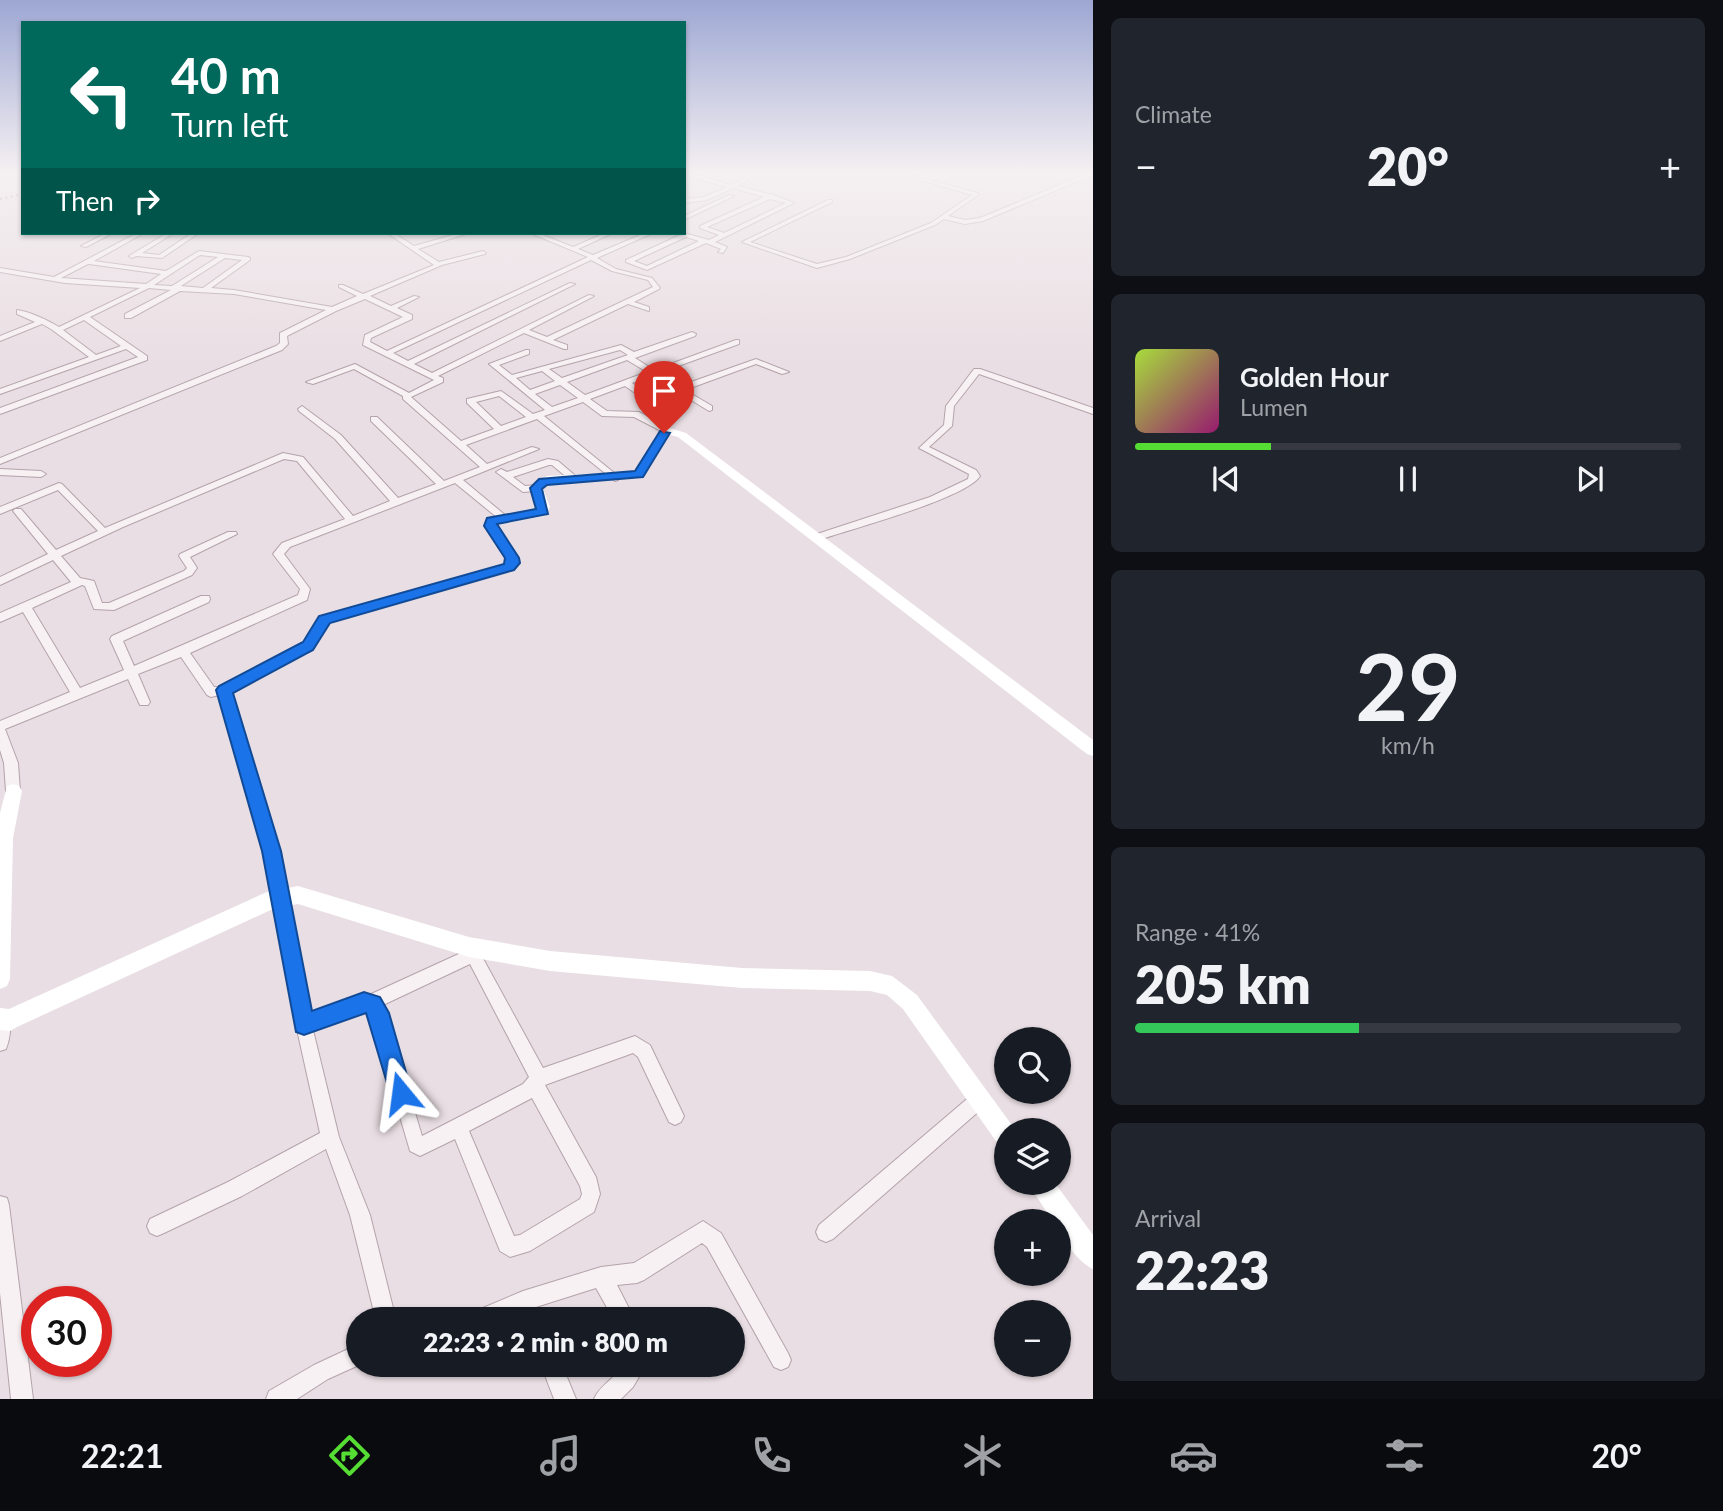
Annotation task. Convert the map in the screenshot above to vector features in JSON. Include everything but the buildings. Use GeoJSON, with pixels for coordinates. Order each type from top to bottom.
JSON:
{"type":"FeatureCollection","features":[{"type":"Feature","properties":{"kind":"street"},"geometry":{"type":"LineString","coordinates":[[84,246],[103,236]]}},
{"type":"Feature","properties":{"kind":"street"},"geometry":{"type":"LineString","coordinates":[[54,279],[136,236]]}},
{"type":"Feature","properties":{"kind":"street"},"geometry":{"type":"LineString","coordinates":[[153,236],[162,238]]}},
{"type":"Feature","properties":{"kind":"street"},"geometry":{"type":"LineString","coordinates":[[116,265],[165,236]]}},
{"type":"Feature","properties":{"kind":"street"},"geometry":{"type":"LineString","coordinates":[[135,254],[160,257],[190,236]]}},
{"type":"Feature","properties":{"kind":"street"},"geometry":{"type":"LineString","coordinates":[[395,236],[439,264]]}},
{"type":"Feature","properties":{"kind":"street"},"geometry":{"type":"LineString","coordinates":[[413,248],[454,236]]}},
{"type":"Feature","properties":{"kind":"street"},"geometry":{"type":"LineString","coordinates":[[542,236],[575,248],[614,270],[655,282],[656,289],[546,340]]}},
{"type":"Feature","properties":{"kind":"street"},"geometry":{"type":"LineString","coordinates":[[575,248],[602,236]]}},
{"type":"Feature","properties":{"kind":"street"},"geometry":{"type":"LineString","coordinates":[[390,352],[492,302],[642,236]]}},
{"type":"Feature","properties":{"kind":"street"},"geometry":{"type":"LineString","coordinates":[[677,236],[628,261],[648,268],[721,236]]}},
{"type":"Feature","properties":{"kind":"street"},"geometry":{"type":"LineString","coordinates":[[690,236],[725,248],[721,252]]}},
{"type":"Feature","properties":{"kind":"street"},"geometry":{"type":"LineString","coordinates":[[723,236],[743,243]]}},
{"type":"Feature","properties":{"kind":"street"},"geometry":{"type":"LineString","coordinates":[[759,236],[745,243],[817,266],[848,258],[898,236]]}},
{"type":"Feature","properties":{"kind":"street"},"geometry":{"type":"LineString","coordinates":[[58,330],[150,285],[199,253],[248,259],[206,289]]}},
{"type":"Feature","properties":{"kind":"street"},"geometry":{"type":"LineString","coordinates":[[0,461],[279,348],[284,344],[283,335],[334,309],[439,264],[482,253]]}},
{"type":"Feature","properties":{"kind":"street"},"geometry":{"type":"LineString","coordinates":[[128,316],[226,255]]}},
{"type":"Feature","properties":{"kind":"street"},"geometry":{"type":"LineString","coordinates":[[89,262],[166,273]]}},
{"type":"Feature","properties":{"kind":"street"},"geometry":{"type":"LineString","coordinates":[[0,270],[54,279],[206,289],[334,309]]}},
{"type":"Feature","properties":{"kind":"street"},"geometry":{"type":"LineString","coordinates":[[0,277],[13,272]]}},
{"type":"Feature","properties":{"kind":"street"},"geometry":{"type":"LineString","coordinates":[[409,363],[572,284]]}},
{"type":"Feature","properties":{"kind":"street"},"geometry":{"type":"LineString","coordinates":[[341,286],[408,316],[408,319],[365,341],[440,381],[407,395]]}},
{"type":"Feature","properties":{"kind":"street"},"geometry":{"type":"LineString","coordinates":[[433,375],[591,296]]}},
{"type":"Feature","properties":{"kind":"street"},"geometry":{"type":"LineString","coordinates":[[392,308],[416,297]]}},
{"type":"Feature","properties":{"kind":"street"},"geometry":{"type":"LineString","coordinates":[[626,301],[646,309]]}},
{"type":"Feature","properties":{"kind":"street"},"geometry":{"type":"LineString","coordinates":[[20,312],[58,330],[95,358]]}},
{"type":"Feature","properties":{"kind":"street"},"geometry":{"type":"LineString","coordinates":[[0,411],[144,358],[86,318]]}},
{"type":"Feature","properties":{"kind":"street"},"geometry":{"type":"LineString","coordinates":[[0,339],[43,321]]}},
{"type":"Feature","properties":{"kind":"street"},"geometry":{"type":"LineString","coordinates":[[524,330],[564,348]]}},
{"type":"Feature","properties":{"kind":"street"},"geometry":{"type":"LineString","coordinates":[[529,393],[692,334]]}},
{"type":"Feature","properties":{"kind":"street"},"geometry":{"type":"LineString","coordinates":[[461,444],[736,342]]}},
{"type":"Feature","properties":{"kind":"street"},"geometry":{"type":"LineString","coordinates":[[0,392],[128,346]]}},
{"type":"Feature","properties":{"kind":"street"},"geometry":{"type":"LineString","coordinates":[[509,378],[621,348],[709,408]]}},
{"type":"Feature","properties":{"kind":"street"},"geometry":{"type":"LineString","coordinates":[[526,352],[493,363],[552,411]]}},
{"type":"Feature","properties":{"kind":"street"},"geometry":{"type":"LineString","coordinates":[[679,389],[756,360],[785,372]]}},
{"type":"Feature","properties":{"kind":"street"},"geometry":{"type":"LineString","coordinates":[[310,382],[355,366],[407,395],[407,398],[489,467],[523,489],[536,488],[547,480],[615,478],[644,471],[667,431]]}},
{"type":"Feature","properties":{"kind":"street"},"geometry":{"type":"LineString","coordinates":[[542,368],[605,414],[636,414],[667,431],[679,432],[1093,749]]}},
{"type":"Feature","properties":{"kind":"street"},"geometry":{"type":"LineString","coordinates":[[818,537],[933,499],[972,481],[975,476],[973,472],[923,448],[948,426],[950,406],[976,371],[1093,411]]}},
{"type":"Feature","properties":{"kind":"street"},"geometry":{"type":"LineString","coordinates":[[627,384],[664,409]]}},
{"type":"Feature","properties":{"kind":"street"},"geometry":{"type":"LineString","coordinates":[[500,430],[470,401],[499,393],[536,417],[615,478]]}},
{"type":"Feature","properties":{"kind":"street"},"geometry":{"type":"LineString","coordinates":[[302,409],[338,437],[397,503]]}},
{"type":"Feature","properties":{"kind":"street"},"geometry":{"type":"LineString","coordinates":[[374,419],[443,485]]}},
{"type":"Feature","properties":{"kind":"street"},"geometry":{"type":"LineString","coordinates":[[0,726],[183,651],[303,597],[306,592],[278,551],[286,545],[535,449]]}},
{"type":"Feature","properties":{"kind":"street"},"geometry":{"type":"LineString","coordinates":[[0,581],[104,532],[289,455],[300,459],[352,521]]}},
{"type":"Feature","properties":{"kind":"street"},"geometry":{"type":"LineString","coordinates":[[506,476],[548,462],[555,463],[573,478]]}},
{"type":"Feature","properties":{"kind":"street"},"geometry":{"type":"LineString","coordinates":[[0,472],[41,474]]}},
{"type":"Feature","properties":{"kind":"street"},"geometry":{"type":"LineString","coordinates":[[457,480],[502,517]]}},
{"type":"Feature","properties":{"kind":"street"},"geometry":{"type":"LineString","coordinates":[[0,511],[59,486],[104,532]]}},
{"type":"Feature","properties":{"kind":"street"},"geometry":{"type":"LineString","coordinates":[[183,651],[211,692],[224,690],[308,646],[324,620],[509,567],[513,563],[512,558],[490,524],[502,517],[544,511],[536,488]]}},
{"type":"Feature","properties":{"kind":"street"},"geometry":{"type":"LineString","coordinates":[[18,511],[77,582]]}},
{"type":"Feature","properties":{"kind":"street"},"geometry":{"type":"LineString","coordinates":[[0,618],[77,582],[89,582],[98,606],[110,607],[188,573],[192,568],[184,555],[232,534]]}},
{"type":"Feature","properties":{"kind":"street"},"geometry":{"type":"LineString","coordinates":[[144,702],[116,641],[118,637],[205,599]]}},
{"type":"Feature","properties":{"kind":"street"},"geometry":{"type":"LineString","coordinates":[[25,606],[77,693]]}},
{"type":"Feature","properties":{"kind":"street"},"geometry":{"type":"LineString","coordinates":[[224,690],[271,851],[304,1025],[330,1137],[360,1215],[383,1307]]}},
{"type":"Feature","properties":{"kind":"street"},"geometry":{"type":"LineString","coordinates":[[0,732],[11,763],[6,794],[0,979]]}},
{"type":"Feature","properties":{"kind":"street"},"geometry":{"type":"LineString","coordinates":[[0,1043],[1,1021],[95,983],[280,897],[298,895],[471,951],[650,971],[742,978],[881,983],[900,991],[910,1002],[994,1119]]}},
{"type":"Feature","properties":{"kind":"street"},"geometry":{"type":"LineString","coordinates":[[304,1025],[370,1003],[471,951]]}},
{"type":"Feature","properties":{"kind":"street"},"geometry":{"type":"LineString","coordinates":[[459,1127],[510,1247],[523,1244],[587,1205],[591,1194],[589,1184],[471,951]]}},
{"type":"Feature","properties":{"kind":"street"},"geometry":{"type":"LineString","coordinates":[[370,1003],[378,1013],[417,1147],[459,1127],[537,1082],[629,1044],[640,1046],[675,1116]]}},
{"type":"Feature","properties":{"kind":"street"},"geometry":{"type":"LineString","coordinates":[[826,1231],[980,1099]]}},
{"type":"Feature","properties":{"kind":"street"},"geometry":{"type":"LineString","coordinates":[[157,1226],[235,1189],[330,1137]]}},
{"type":"Feature","properties":{"kind":"street"},"geometry":{"type":"LineString","coordinates":[[1049,1195],[1093,1256]]}},
{"type":"Feature","properties":{"kind":"street"},"geometry":{"type":"LineString","coordinates":[[0,1205],[2,1265],[22,1399]]}},
{"type":"Feature","properties":{"kind":"street"},"geometry":{"type":"LineString","coordinates":[[534,1307],[601,1278],[643,1270],[699,1233],[708,1233],[781,1360]]}},
{"type":"Feature","properties":{"kind":"street"},"geometry":{"type":"LineString","coordinates":[[601,1278],[618,1307]]}},
{"type":"Feature","properties":{"kind":"street"},"geometry":{"type":"LineString","coordinates":[[277,1399],[346,1360]]}},
{"type":"Feature","properties":{"kind":"street"},"geometry":{"type":"LineString","coordinates":[[556,1377],[565,1399]]}},
{"type":"Feature","properties":{"kind":"street"},"geometry":{"type":"LineString","coordinates":[[605,1399],[628,1377]]}},
{"type":"Feature","properties":{"kind":"route"},"geometry":{"type":"LineString","coordinates":[[401,1093],[378,1013],[372,1004],[364,1002],[304,1025],[271,851],[224,690],[303,650],[312,641],[319,624],[324,620],[509,567],[513,563],[512,558],[491,526],[491,521],[544,511],[536,488],[543,481],[639,475],[644,471],[664,433]]}}]}
